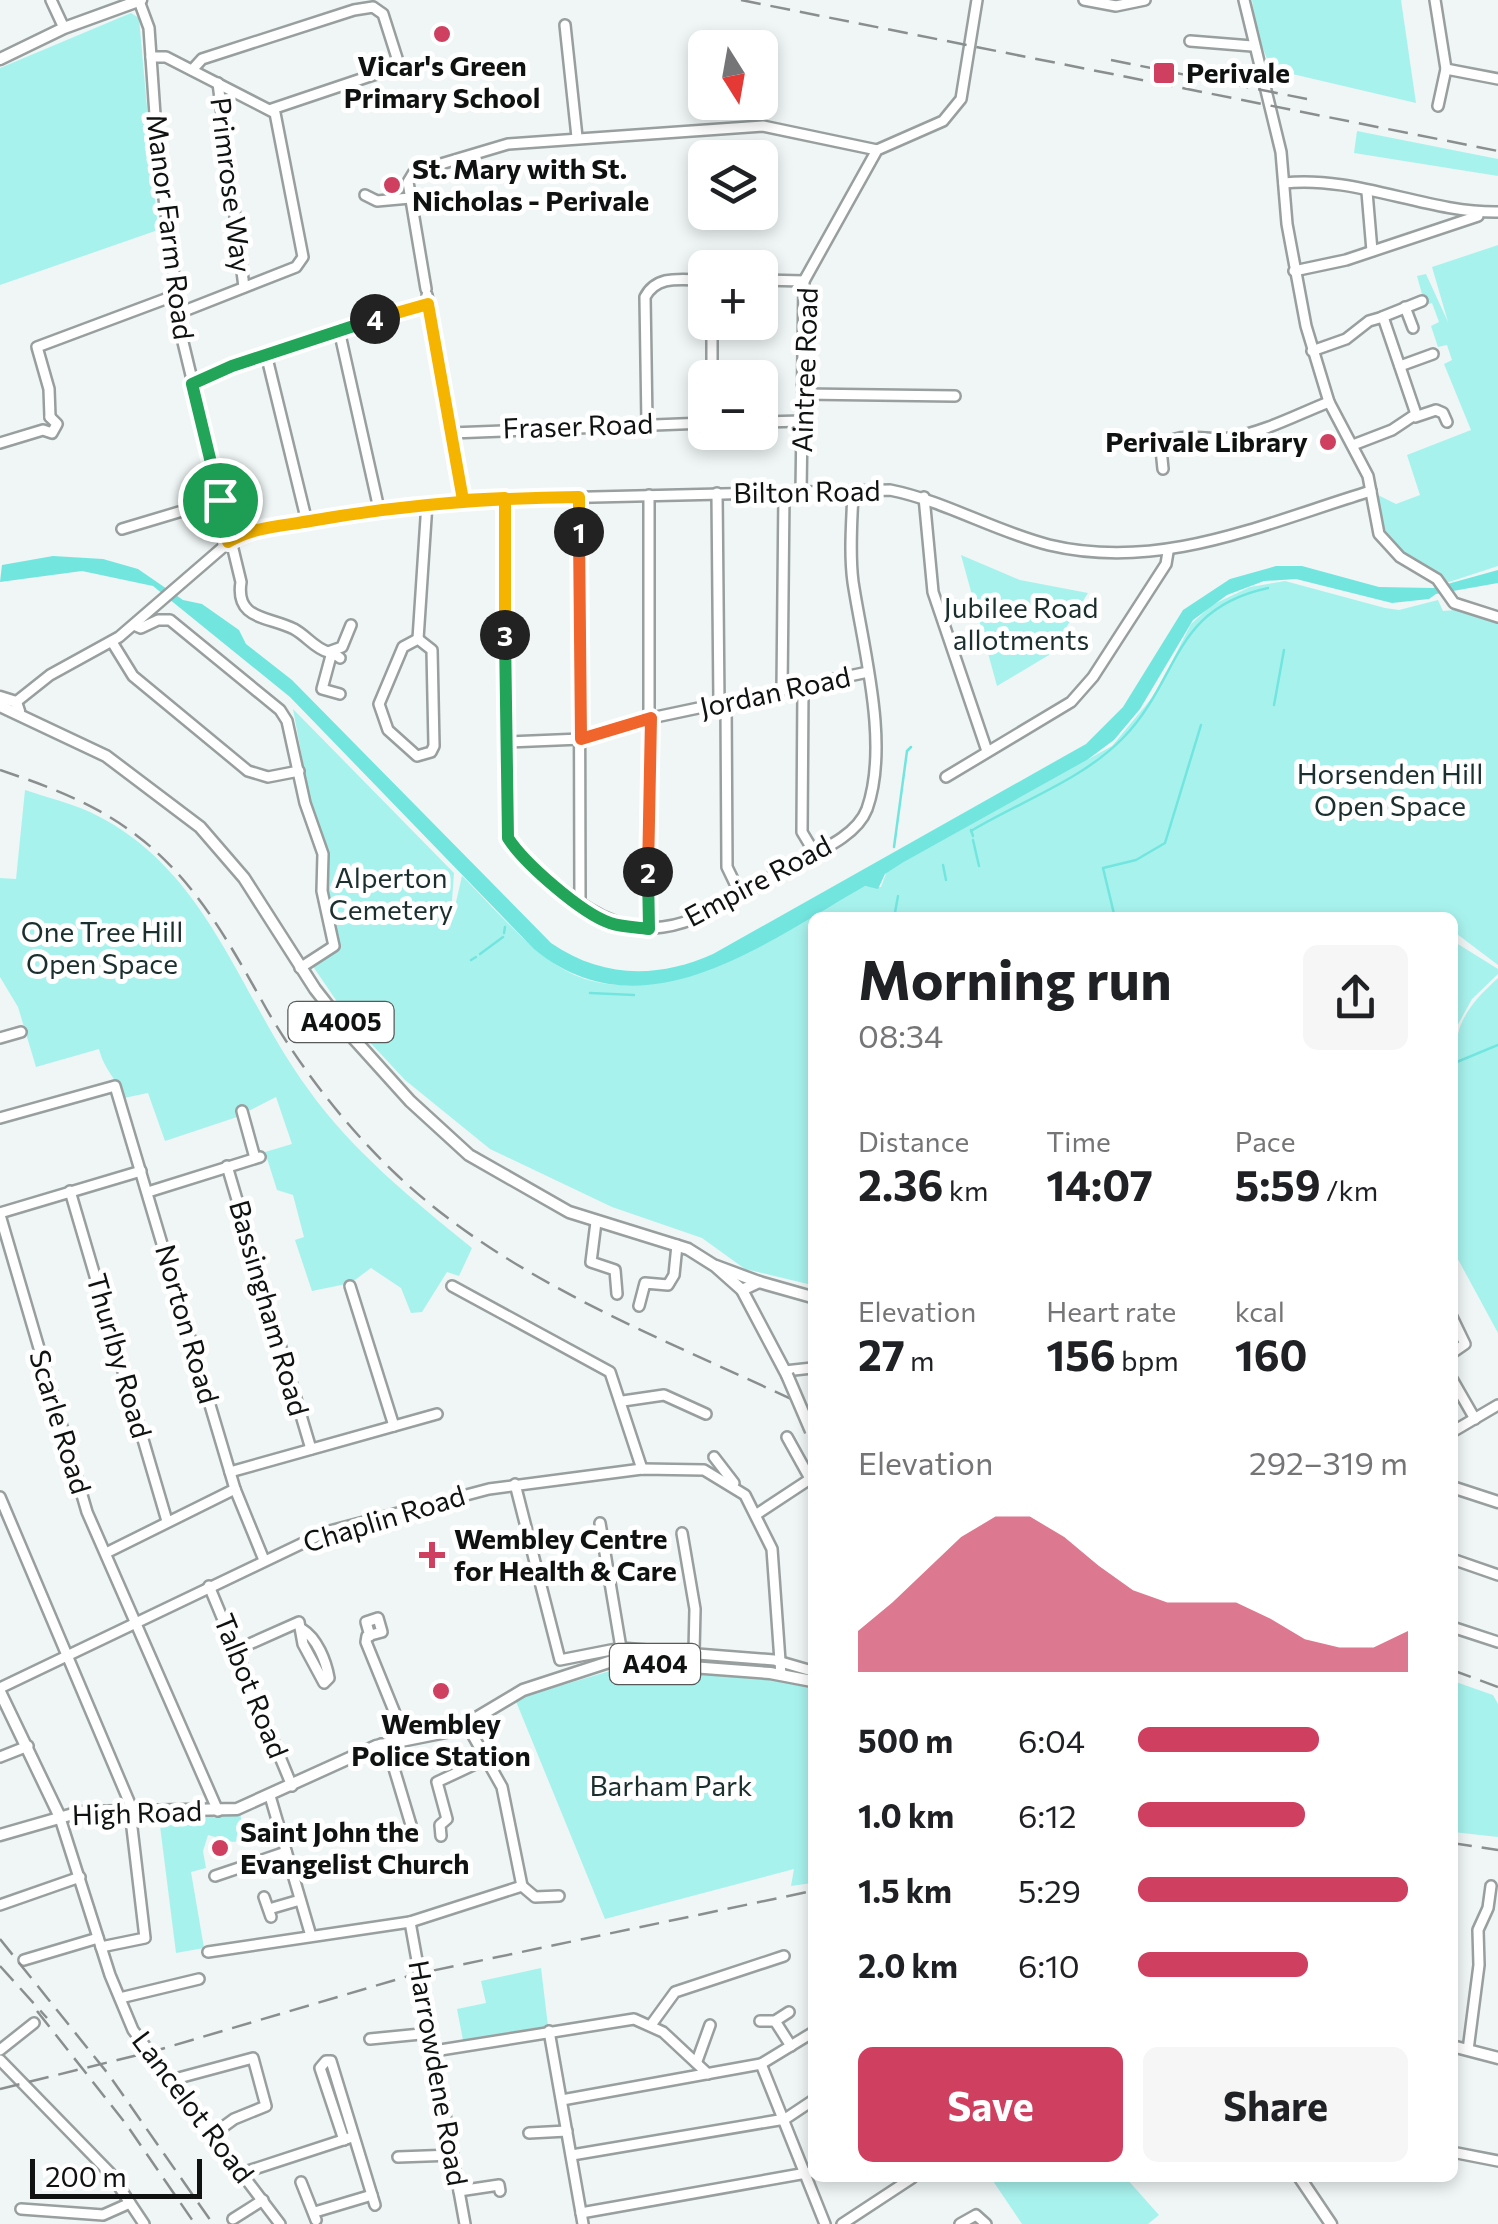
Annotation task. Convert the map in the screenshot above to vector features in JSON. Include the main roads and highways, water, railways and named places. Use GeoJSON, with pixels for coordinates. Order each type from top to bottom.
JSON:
{"type":"FeatureCollection","features":[{"type":"Feature","properties":{"kind":"main road"},"geometry":{"type":"LineString","coordinates":[[0,59],[64,28],[140,0]]}},
{"type":"Feature","properties":{"kind":"main road","name":"A4005"},"geometry":{"type":"LineString","coordinates":[[9,705],[106,756],[177,806],[244,878],[300,968],[382,1072],[469,1155],[545,1201],[596,1222],[677,1244],[715,1266],[742,1290],[808,1423]]}},
{"type":"Feature","properties":{"kind":"main road","name":"A4005"},"geometry":{"type":"LineString","coordinates":[[715,1266],[744,1273],[759,1282]]}},
{"type":"Feature","properties":{"kind":"main road"},"geometry":{"type":"LineString","coordinates":[[742,1290],[759,1282],[808,1296]]}},
{"type":"Feature","properties":{"kind":"main road"},"geometry":{"type":"LineString","coordinates":[[1458,1488],[1498,1502]]}},
{"type":"Feature","properties":{"kind":"main road","name":"High Road"},"geometry":{"type":"LineString","coordinates":[[0,1835],[58,1815],[218,1811],[270,1796],[381,1744],[467,1725],[523,1690],[612,1661],[780,1668],[808,1679]]}},
{"type":"Feature","properties":{"kind":"main road"},"geometry":{"type":"LineString","coordinates":[[0,1690],[58,1815]]}},
{"type":"Feature","properties":{"kind":"main road"},"geometry":{"type":"LineString","coordinates":[[1458,2048],[1498,2058]]}},
{"type":"Feature","properties":{"kind":"main road"},"geometry":{"type":"LineString","coordinates":[[1303,2182],[1331,2224]]}},
{"type":"Feature","properties":{"kind":"waterway"},"geometry":{"type":"LineString","coordinates":[[971,831],[1070,778],[1107,753],[1142,715],[1195,629],[1236,598],[1268,588]]}},
{"type":"Feature","properties":{"kind":"waterway"},"geometry":{"type":"LineString","coordinates":[[1274,705],[1284,650]]}},
{"type":"Feature","properties":{"kind":"waterway"},"geometry":{"type":"LineString","coordinates":[[1114,912],[1103,868],[1136,860],[1165,843],[1201,725]]}},
{"type":"Feature","properties":{"kind":"waterway"},"geometry":{"type":"LineString","coordinates":[[894,847],[907,751],[911,747]]}},
{"type":"Feature","properties":{"kind":"waterway"},"geometry":{"type":"LineString","coordinates":[[971,830],[973,836]]}},
{"type":"Feature","properties":{"kind":"waterway"},"geometry":{"type":"LineString","coordinates":[[973,840],[979,866]]}},
{"type":"Feature","properties":{"kind":"waterway"},"geometry":{"type":"LineString","coordinates":[[943,865],[946,880]]}},
{"type":"Feature","properties":{"kind":"waterway"},"geometry":{"type":"LineString","coordinates":[[895,912],[898,896]]}},
{"type":"Feature","properties":{"kind":"waterway"},"geometry":{"type":"LineString","coordinates":[[504,933],[505,927]]}},
{"type":"Feature","properties":{"kind":"waterway"},"geometry":{"type":"LineString","coordinates":[[480,954],[503,937]]}},
{"type":"Feature","properties":{"kind":"waterway"},"geometry":{"type":"LineString","coordinates":[[471,960],[476,957]]}},
{"type":"Feature","properties":{"kind":"waterway"},"geometry":{"type":"LineString","coordinates":[[590,993],[634,995]]}},
{"type":"Feature","properties":{"kind":"waterway"},"geometry":{"type":"LineString","coordinates":[[1458,1062],[1498,1045]]}},
{"type":"Feature","properties":{"kind":"railway"},"geometry":{"type":"LineString","coordinates":[[741,0],[1498,151]]}},
{"type":"Feature","properties":{"kind":"railway"},"geometry":{"type":"LineString","coordinates":[[1111,60],[1307,99]]}},
{"type":"Feature","properties":{"kind":"railway"},"geometry":{"type":"LineString","coordinates":[[0,770],[54,789],[121,824],[177,872],[210,915],[326,1098],[379,1158],[443,1215],[492,1249],[596,1308],[808,1407]]}},
{"type":"Feature","properties":{"kind":"railway"},"geometry":{"type":"LineString","coordinates":[[1458,1672],[1498,1687]]}},
{"type":"Feature","properties":{"kind":"railway"},"geometry":{"type":"LineString","coordinates":[[1458,1844],[1498,1850]]}},
{"type":"Feature","properties":{"kind":"railway"},"geometry":{"type":"LineString","coordinates":[[0,2089],[158,2050],[412,1975],[808,1892]]}},
{"type":"Feature","properties":{"kind":"railway"},"geometry":{"type":"LineString","coordinates":[[0,1939],[109,2075],[213,2224]]}},
{"type":"Feature","properties":{"kind":"railway"},"geometry":{"type":"LineString","coordinates":[[0,1966],[47,2018]]}},
{"type":"Feature","properties":{"kind":"railway"},"geometry":{"type":"LineString","coordinates":[[37,2011],[126,2124],[195,2224]]}},
{"type":"Feature","properties":{"kind":"place","name":"Vicar's Green Primary School"},"geometry":{"type":"Point","coordinates":[442,34]}},
{"type":"Feature","properties":{"kind":"place","name":"Perivale"},"geometry":{"type":"Point","coordinates":[1164,73]}},
{"type":"Feature","properties":{"kind":"place","name":"St. Mary with St. Nicholas - Perivale"},"geometry":{"type":"Point","coordinates":[392,185]}},
{"type":"Feature","properties":{"kind":"place","name":"Perivale Library"},"geometry":{"type":"Point","coordinates":[1328,442]}},
{"type":"Feature","properties":{"kind":"place","name":"Wembley Centre for Health & Care"},"geometry":{"type":"Point","coordinates":[432,1555]}},
{"type":"Feature","properties":{"kind":"place","name":"Wembley Police Station"},"geometry":{"type":"Point","coordinates":[441,1691]}},
{"type":"Feature","properties":{"kind":"place","name":"Saint John the Evangelist Church"},"geometry":{"type":"Point","coordinates":[220,1848]}},
{"type":"Feature","properties":{"kind":"park label","name":"Jubilee Road allotments"},"geometry":{"type":"Point","coordinates":[1021,624]}},
{"type":"Feature","properties":{"kind":"park label","name":"Horsenden Hill Open Space"},"geometry":{"type":"Point","coordinates":[1390,790]}},
{"type":"Feature","properties":{"kind":"park label","name":"Alperton Cemetery"},"geometry":{"type":"Point","coordinates":[391,894]}},
{"type":"Feature","properties":{"kind":"park label","name":"One Tree Hill Open Space"},"geometry":{"type":"Point","coordinates":[102,948]}},
{"type":"Feature","properties":{"kind":"park label","name":"Barham Park"},"geometry":{"type":"Point","coordinates":[671,1786]}}]}
